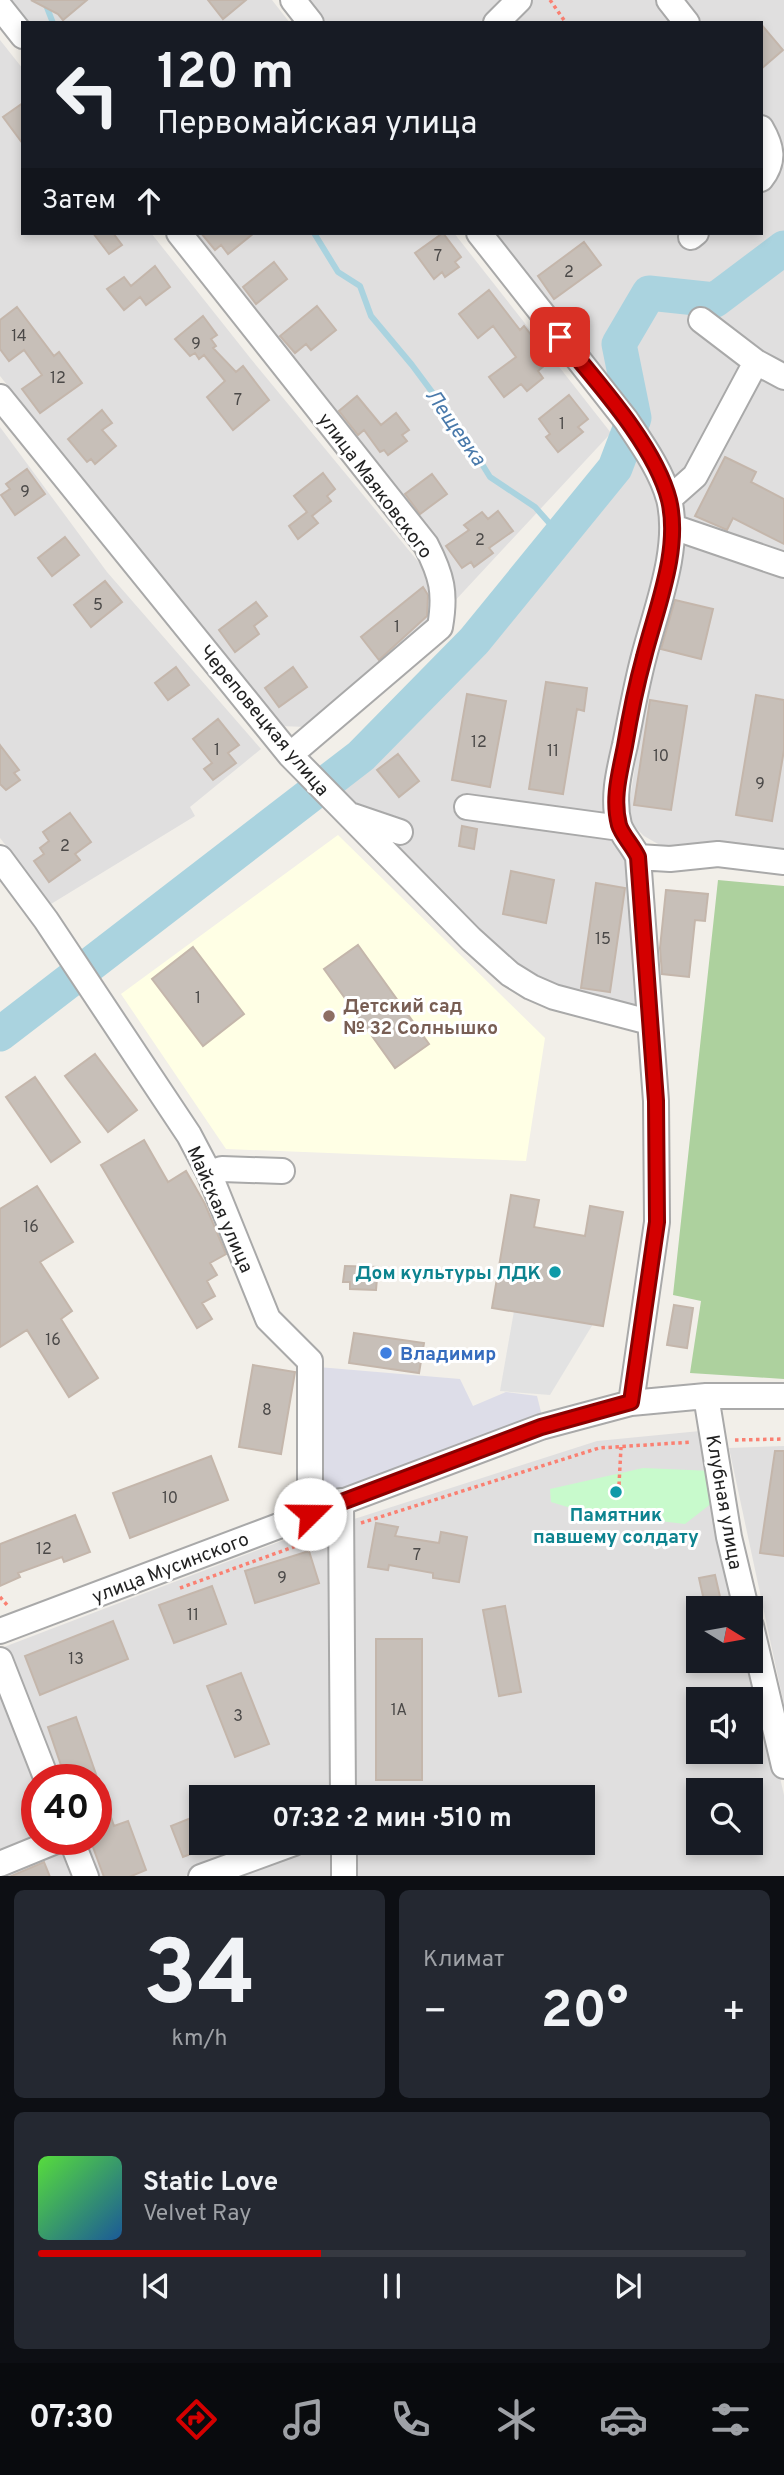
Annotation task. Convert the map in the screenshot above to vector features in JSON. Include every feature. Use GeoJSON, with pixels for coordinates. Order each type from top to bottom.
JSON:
{"type":"FeatureCollection","features":[{"type":"Feature","properties":{"kind":"street"},"geometry":{"type":"LineString","coordinates":[[293,0],[309,21]]}},
{"type":"Feature","properties":{"kind":"street"},"geometry":{"type":"LineString","coordinates":[[498,21],[519,0]]}},
{"type":"Feature","properties":{"kind":"street"},"geometry":{"type":"LineString","coordinates":[[669,0],[685,21]]}},
{"type":"Feature","properties":{"kind":"street"},"geometry":{"type":"LineString","coordinates":[[0,7],[21,33]]}},
{"type":"Feature","properties":{"kind":"street"},"geometry":{"type":"LineString","coordinates":[[763,132],[772,154],[770,164],[763,175]]}},
{"type":"Feature","properties":{"kind":"street","name":"улица Маяковского"},"geometry":{"type":"LineString","coordinates":[[181,235],[426,545],[440,572],[445,601],[440,627],[290,755]]}},
{"type":"Feature","properties":{"kind":"street"},"geometry":{"type":"LineString","coordinates":[[481,235],[642,444],[669,499],[673,527],[671,555],[637,682],[617,781],[616,805],[620,828],[638,857],[656,1101],[657,1222],[631,1402]]}},
{"type":"Feature","properties":{"kind":"street"},"geometry":{"type":"LineString","coordinates":[[701,320],[756,362],[784,377]]}},
{"type":"Feature","properties":{"kind":"street"},"geometry":{"type":"LineString","coordinates":[[669,499],[695,476],[756,362]]}},
{"type":"Feature","properties":{"kind":"street","name":"Череповецкая улица"},"geometry":{"type":"LineString","coordinates":[[0,397],[290,755],[471,939],[510,974],[531,987],[554,997],[649,1022]]}},
{"type":"Feature","properties":{"kind":"street"},"geometry":{"type":"LineString","coordinates":[[673,527],[784,565]]}},
{"type":"Feature","properties":{"kind":"street"},"geometry":{"type":"LineString","coordinates":[[467,807],[620,828]]}},
{"type":"Feature","properties":{"kind":"street"},"geometry":{"type":"LineString","coordinates":[[346,813],[400,832]]}},
{"type":"Feature","properties":{"kind":"street"},"geometry":{"type":"LineString","coordinates":[[638,857],[670,859],[718,854],[784,862]]}},
{"type":"Feature","properties":{"kind":"street","name":"Майская улица"},"geometry":{"type":"LineString","coordinates":[[0,858],[64,948],[189,1135],[209,1173],[268,1319],[310,1361],[310,1514]]}},
{"type":"Feature","properties":{"kind":"street"},"geometry":{"type":"LineString","coordinates":[[209,1173],[222,1169],[282,1171]]}},
{"type":"Feature","properties":{"kind":"street","name":"улица Мусинского"},"geometry":{"type":"LineString","coordinates":[[0,1631],[541,1427],[631,1402],[706,1396],[784,1396]]}},
{"type":"Feature","properties":{"kind":"street","name":"Клубная улица"},"geometry":{"type":"LineString","coordinates":[[706,1396],[729,1537],[743,1596]]}},
{"type":"Feature","properties":{"kind":"street"},"geometry":{"type":"LineString","coordinates":[[341,1501],[343,1785]]}},
{"type":"Feature","properties":{"kind":"street"},"geometry":{"type":"LineString","coordinates":[[0,1660],[41,1764]]}},
{"type":"Feature","properties":{"kind":"street"},"geometry":{"type":"LineString","coordinates":[[762,1673],[784,1766]]}},
{"type":"Feature","properties":{"kind":"street"},"geometry":{"type":"LineString","coordinates":[[0,1864],[22,1855]]}},
{"type":"Feature","properties":{"kind":"street"},"geometry":{"type":"LineString","coordinates":[[77,1855],[86,1876]]}},
{"type":"Feature","properties":{"kind":"street"},"geometry":{"type":"LineString","coordinates":[[204,1876],[261,1855]]}},
{"type":"Feature","properties":{"kind":"street"},"geometry":{"type":"LineString","coordinates":[[344,1855],[344,1876]]}},
{"type":"Feature","properties":{"kind":"path"},"geometry":{"type":"LineString","coordinates":[[550,0],[565,21]]}},
{"type":"Feature","properties":{"kind":"path"},"geometry":{"type":"LineString","coordinates":[[171,1592],[341,1530],[598,1448],[713,1440],[784,1439]]}},
{"type":"Feature","properties":{"kind":"path"},"geometry":{"type":"LineString","coordinates":[[620,1485],[621,1447]]}},
{"type":"Feature","properties":{"kind":"shaded area"},"geometry":{"type":"Polygon","coordinates":[[[3,0],[272,0],[288,21],[21,21],[3,0]]]}},
{"type":"Feature","properties":{"kind":"shaded area"},"geometry":{"type":"Polygon","coordinates":[[[302,0],[513,0],[492,21],[318,21],[302,0]]]}},
{"type":"Feature","properties":{"kind":"shaded area"},"geometry":{"type":"Polygon","coordinates":[[[528,0],[784,0],[784,854],[673,848],[644,836],[633,825],[628,812],[676,498],[489,235],[763,235],[763,21],[507,21],[528,0]]]}},
{"type":"Feature","properties":{"kind":"shaded area"},"geometry":{"type":"Polygon","coordinates":[[[0,40],[21,66],[21,235],[153,235],[421,565],[430,580],[432,618],[307,727],[279,726],[0,376],[0,40]]]}},
{"type":"Feature","properties":{"kind":"shaded area"},"geometry":{"type":"Polygon","coordinates":[[[188,235],[456,235],[611,433],[451,605],[449,583],[188,235]]]}},
{"type":"Feature","properties":{"kind":"shaded area"},"geometry":{"type":"Polygon","coordinates":[[[0,427],[107,572],[261,749],[190,807],[195,816],[51,904],[0,838],[0,427]]]}},
{"type":"Feature","properties":{"kind":"shaded area"},"geometry":{"type":"Polygon","coordinates":[[[634,448],[662,504],[667,532],[607,814],[629,857],[636,1010],[527,976],[336,788],[479,652],[620,478],[634,448]]]}},
{"type":"Feature","properties":{"kind":"shaded area","name":"Детский сад № 32 Солнышко"},"geometry":{"type":"Polygon","coordinates":[[[338,835],[545,1038],[526,1161],[226,1149],[121,994],[338,835]]]}},
{"type":"Feature","properties":{"kind":"shaded area"},"geometry":{"type":"Polygon","coordinates":[[[514,1311],[593,1324],[550,1395],[500,1391],[514,1311]]]}},
{"type":"Feature","properties":{"kind":"shaded area"},"geometry":{"type":"Polygon","coordinates":[[[318,1367],[460,1379],[473,1406],[506,1392],[537,1396],[542,1416],[318,1497],[318,1367]]]}},
{"type":"Feature","properties":{"kind":"shaded area"},"geometry":{"type":"Polygon","coordinates":[[[700,1431],[738,1596],[686,1596],[686,1673],[756,1673],[759,1687],[686,1687],[686,1764],[763,1764],[763,1703],[784,1795],[784,1876],[355,1876],[354,1855],[595,1855],[595,1785],[353,1785],[348,1521],[597,1441],[700,1431]]]}},
{"type":"Feature","properties":{"kind":"shaded area"},"geometry":{"type":"Polygon","coordinates":[[[784,1446],[784,1705],[763,1596],[761,1596],[729,1448],[784,1446]]]}},
{"type":"Feature","properties":{"kind":"shaded area"},"geometry":{"type":"Polygon","coordinates":[[[334,1521],[336,1785],[189,1785],[189,1855],[242,1855],[185,1876],[94,1876],[85,1855],[112,1855],[112,1764],[50,1764],[4,1647],[334,1521]]]}},
{"type":"Feature","properties":{"kind":"shaded area"},"geometry":{"type":"Polygon","coordinates":[[[0,1687],[31,1764],[21,1764],[21,1855],[66,1855],[75,1876],[0,1876],[0,1687]]]}},
{"type":"Feature","properties":{"kind":"shaded area"},"geometry":{"type":"Polygon","coordinates":[[[299,1855],[333,1855],[335,1876],[241,1876],[299,1855]]]}},
{"type":"Feature","properties":{"kind":"green space"},"geometry":{"type":"Polygon","coordinates":[[[718,880],[784,886],[784,1379],[690,1373],[701,1301],[673,1295],[718,880]]]}},
{"type":"Feature","properties":{"kind":"green space"},"geometry":{"type":"Polygon","coordinates":[[[643,1468],[713,1471],[712,1503],[685,1524],[584,1512],[551,1502],[550,1489],[643,1468]]]}},
{"type":"Feature","properties":{"kind":"building"},"geometry":{"type":"Polygon","coordinates":[[[31,0],[87,0],[63,20],[58,14],[31,0]]]}},
{"type":"Feature","properties":{"kind":"building"},"geometry":{"type":"Polygon","coordinates":[[[208,0],[246,0],[223,19],[208,0]]]}},
{"type":"Feature","properties":{"kind":"building"},"geometry":{"type":"Polygon","coordinates":[[[763,26],[783,50],[763,67],[763,26]]]}},
{"type":"Feature","properties":{"kind":"building"},"geometry":{"type":"Polygon","coordinates":[[[21,104],[21,141],[3,117],[21,104]]]}},
{"type":"Feature","properties":{"kind":"building"},"geometry":{"type":"Polygon","coordinates":[[[95,235],[114,235],[122,245],[109,254],[95,235]]]}},
{"type":"Feature","properties":{"kind":"building"},"geometry":{"type":"Polygon","coordinates":[[[203,235],[252,235],[228,254],[221,245],[215,250],[203,235]]]}},
{"type":"Feature","properties":{"kind":"building"},"geometry":{"type":"Polygon","coordinates":[[[440,235],[444,235],[461,257],[455,262],[459,267],[445,277],[442,272],[434,279],[415,253],[440,235]]]}},
{"type":"Feature","properties":{"kind":"building"},"geometry":{"type":"Polygon","coordinates":[[[584,242],[601,265],[554,299],[538,276],[584,242]]]}},
{"type":"Feature","properties":{"kind":"building"},"geometry":{"type":"Polygon","coordinates":[[[274,262],[287,279],[256,304],[243,287],[274,262]]]}},
{"type":"Feature","properties":{"kind":"building"},"geometry":{"type":"Polygon","coordinates":[[[155,266],[170,287],[146,305],[140,297],[124,310],[107,289],[124,277],[131,286],[155,266]]]}},
{"type":"Feature","properties":{"kind":"building"},"geometry":{"type":"Polygon","coordinates":[[[489,290],[520,330],[524,326],[535,340],[531,344],[546,364],[538,371],[543,378],[527,391],[521,384],[504,397],[489,377],[516,357],[493,326],[478,338],[459,314],[489,290]]]}},
{"type":"Feature","properties":{"kind":"building"},"geometry":{"type":"Polygon","coordinates":[[[317,306],[336,330],[311,350],[306,344],[295,353],[280,336],[317,306]]]}},
{"type":"Feature","properties":{"kind":"building"},"geometry":{"type":"Polygon","coordinates":[[[17,307],[54,356],[59,352],[82,383],[40,413],[22,389],[42,375],[24,350],[9,361],[0,349],[0,320],[17,307]]]}},
{"type":"Feature","properties":{"kind":"building"},"geometry":{"type":"Polygon","coordinates":[[[203,316],[217,335],[211,339],[216,346],[213,348],[236,372],[243,366],[269,400],[233,430],[207,397],[225,381],[204,355],[199,359],[195,353],[190,356],[175,339],[203,316]]]}},
{"type":"Feature","properties":{"kind":"building"},"geometry":{"type":"Polygon","coordinates":[[[569,395],[588,419],[578,427],[583,432],[558,452],[546,437],[550,434],[539,419],[569,395]]]}},
{"type":"Feature","properties":{"kind":"building"},"geometry":{"type":"Polygon","coordinates":[[[357,396],[381,425],[396,413],[409,430],[402,435],[407,441],[388,455],[384,450],[380,452],[364,430],[358,435],[339,411],[357,396]]]}},
{"type":"Feature","properties":{"kind":"building"},"geometry":{"type":"Polygon","coordinates":[[[102,410],[112,423],[102,430],[116,446],[95,464],[91,459],[87,462],[68,439],[102,410]]]}},
{"type":"Feature","properties":{"kind":"building"},"geometry":{"type":"Polygon","coordinates":[[[725,457],[756,472],[751,482],[784,499],[784,544],[733,518],[727,530],[695,516],[725,457]]]}},
{"type":"Feature","properties":{"kind":"building"},"geometry":{"type":"Polygon","coordinates":[[[27,469],[45,494],[15,515],[1,495],[10,489],[6,484],[27,469]]]}},
{"type":"Feature","properties":{"kind":"building"},"geometry":{"type":"Polygon","coordinates":[[[323,473],[335,489],[327,496],[331,501],[312,516],[318,523],[298,539],[289,526],[307,512],[294,496],[323,473]]]}},
{"type":"Feature","properties":{"kind":"building"},"geometry":{"type":"Polygon","coordinates":[[[432,474],[447,494],[420,514],[405,494],[432,474]]]}},
{"type":"Feature","properties":{"kind":"building"},"geometry":{"type":"Polygon","coordinates":[[[498,511],[513,531],[489,548],[493,553],[474,567],[471,562],[462,568],[446,546],[469,530],[464,525],[482,512],[488,519],[498,511]]]}},
{"type":"Feature","properties":{"kind":"building"},"geometry":{"type":"Polygon","coordinates":[[[65,537],[79,555],[52,576],[38,558],[65,537]]]}},
{"type":"Feature","properties":{"kind":"building"},"geometry":{"type":"Polygon","coordinates":[[[105,581],[122,602],[91,627],[74,605],[105,581]]]}},
{"type":"Feature","properties":{"kind":"building"},"geometry":{"type":"Polygon","coordinates":[[[423,587],[428,595],[427,616],[379,660],[361,637],[423,587]]]}},
{"type":"Feature","properties":{"kind":"building"},"geometry":{"type":"Polygon","coordinates":[[[675,600],[713,609],[701,659],[661,649],[675,600]]]}},
{"type":"Feature","properties":{"kind":"building"},"geometry":{"type":"Polygon","coordinates":[[[256,602],[267,616],[254,626],[259,634],[235,652],[219,630],[256,602]]]}},
{"type":"Feature","properties":{"kind":"building"},"geometry":{"type":"Polygon","coordinates":[[[176,667],[189,685],[168,700],[155,683],[176,667]]]}},
{"type":"Feature","properties":{"kind":"building"},"geometry":{"type":"Polygon","coordinates":[[[293,667],[307,687],[279,707],[265,688],[293,667]]]}},
{"type":"Feature","properties":{"kind":"building"},"geometry":{"type":"Polygon","coordinates":[[[546,682],[587,688],[584,711],[577,709],[563,794],[529,789],[546,682]]]}},
{"type":"Feature","properties":{"kind":"building"},"geometry":{"type":"Polygon","coordinates":[[[467,694],[506,701],[490,787],[452,780],[467,694]]]}},
{"type":"Feature","properties":{"kind":"building"},"geometry":{"type":"Polygon","coordinates":[[[756,695],[784,700],[784,750],[772,821],[736,815],[756,695]]]}},
{"type":"Feature","properties":{"kind":"building"},"geometry":{"type":"Polygon","coordinates":[[[650,700],[687,706],[671,810],[634,805],[650,700]]]}},
{"type":"Feature","properties":{"kind":"building"},"geometry":{"type":"Polygon","coordinates":[[[218,719],[239,745],[228,753],[236,763],[213,780],[204,769],[212,763],[193,739],[218,719]]]}},
{"type":"Feature","properties":{"kind":"building"},"geometry":{"type":"Polygon","coordinates":[[[0,745],[19,770],[14,773],[20,780],[6,790],[0,784],[0,745]]]}},
{"type":"Feature","properties":{"kind":"building"},"geometry":{"type":"Polygon","coordinates":[[[398,754],[419,781],[399,797],[377,770],[398,754]]]}},
{"type":"Feature","properties":{"kind":"building"},"geometry":{"type":"Polygon","coordinates":[[[70,813],[91,842],[75,854],[80,860],[49,882],[34,861],[44,854],[40,848],[49,841],[43,832],[70,813]]]}},
{"type":"Feature","properties":{"kind":"building"},"geometry":{"type":"Polygon","coordinates":[[[462,826],[477,829],[474,849],[459,846],[462,826]]]}},
{"type":"Feature","properties":{"kind":"building"},"geometry":{"type":"Polygon","coordinates":[[[511,871],[554,880],[546,923],[503,914],[511,871]]]}},
{"type":"Feature","properties":{"kind":"building"},"geometry":{"type":"Polygon","coordinates":[[[596,883],[625,888],[610,992],[581,988],[596,883]]]}},
{"type":"Feature","properties":{"kind":"building"},"geometry":{"type":"Polygon","coordinates":[[[666,890],[708,894],[705,921],[695,920],[689,977],[662,974],[660,948],[666,890]]]}},
{"type":"Feature","properties":{"kind":"building"},"geometry":{"type":"Polygon","coordinates":[[[358,945],[429,1044],[395,1068],[324,969],[358,945]]]}},
{"type":"Feature","properties":{"kind":"building"},"geometry":{"type":"Polygon","coordinates":[[[193,947],[244,1014],[203,1046],[152,979],[193,947]]]}},
{"type":"Feature","properties":{"kind":"building"},"geometry":{"type":"Polygon","coordinates":[[[95,1054],[137,1110],[108,1132],[65,1076],[95,1054]]]}},
{"type":"Feature","properties":{"kind":"building"},"geometry":{"type":"Polygon","coordinates":[[[35,1077],[80,1142],[51,1162],[6,1097],[35,1077]]]}},
{"type":"Feature","properties":{"kind":"building"},"geometry":{"type":"Polygon","coordinates":[[[144,1140],[168,1182],[186,1171],[205,1204],[226,1254],[210,1263],[217,1275],[207,1281],[215,1296],[202,1303],[212,1319],[197,1328],[101,1165],[144,1140]]]}},
{"type":"Feature","properties":{"kind":"building"},"geometry":{"type":"Polygon","coordinates":[[[37,1186],[73,1242],[40,1262],[72,1311],[61,1319],[98,1378],[69,1397],[27,1330],[0,1347],[0,1209],[37,1186]]]}},
{"type":"Feature","properties":{"kind":"building","name":"Дом культуры ЛДК"},"geometry":{"type":"Polygon","coordinates":[[[511,1195],[539,1200],[534,1227],[585,1236],[590,1206],[623,1212],[603,1326],[492,1308],[511,1195]]]}},
{"type":"Feature","properties":{"kind":"building"},"geometry":{"type":"Polygon","coordinates":[[[345,1266],[378,1267],[376,1290],[350,1289],[350,1282],[343,1282],[345,1266]]]}},
{"type":"Feature","properties":{"kind":"building"},"geometry":{"type":"Polygon","coordinates":[[[674,1305],[693,1308],[687,1348],[667,1345],[674,1305]]]}},
{"type":"Feature","properties":{"kind":"building","name":"Владимир"},"geometry":{"type":"Polygon","coordinates":[[[354,1333],[424,1343],[419,1373],[349,1363],[354,1333]]]}},
{"type":"Feature","properties":{"kind":"building"},"geometry":{"type":"Polygon","coordinates":[[[253,1365],[295,1372],[281,1454],[239,1447],[253,1365]]]}},
{"type":"Feature","properties":{"kind":"building"},"geometry":{"type":"Polygon","coordinates":[[[775,1451],[784,1451],[784,1556],[760,1553],[775,1451]]]}},
{"type":"Feature","properties":{"kind":"building"},"geometry":{"type":"Polygon","coordinates":[[[211,1456],[228,1500],[130,1538],[113,1493],[211,1456]]]}},
{"type":"Feature","properties":{"kind":"building"},"geometry":{"type":"Polygon","coordinates":[[[75,1515],[90,1552],[64,1562],[62,1557],[18,1573],[20,1577],[0,1586],[0,1544],[75,1515]]]}},
{"type":"Feature","properties":{"kind":"building"},"geometry":{"type":"Polygon","coordinates":[[[376,1523],[398,1527],[395,1536],[439,1543],[441,1532],[467,1537],[459,1582],[433,1578],[433,1573],[389,1565],[388,1570],[368,1567],[376,1523]]]}},
{"type":"Feature","properties":{"kind":"building"},"geometry":{"type":"Polygon","coordinates":[[[309,1551],[319,1583],[255,1603],[245,1571],[309,1551]]]}},
{"type":"Feature","properties":{"kind":"building"},"geometry":{"type":"Polygon","coordinates":[[[715,1575],[720,1596],[703,1596],[699,1578],[715,1575]]]}},
{"type":"Feature","properties":{"kind":"building"},"geometry":{"type":"Polygon","coordinates":[[[212,1586],[226,1624],[174,1643],[159,1605],[212,1586]]]}},
{"type":"Feature","properties":{"kind":"building"},"geometry":{"type":"Polygon","coordinates":[[[505,1606],[521,1692],[499,1696],[483,1610],[505,1606]]]}},
{"type":"Feature","properties":{"kind":"building"},"geometry":{"type":"Polygon","coordinates":[[[113,1621],[128,1659],[40,1695],[25,1656],[113,1621]]]}},
{"type":"Feature","properties":{"kind":"building"},"geometry":{"type":"Polygon","coordinates":[[[376,1639],[422,1639],[422,1780],[376,1780],[376,1639]]]}},
{"type":"Feature","properties":{"kind":"building"},"geometry":{"type":"Polygon","coordinates":[[[241,1673],[269,1744],[235,1757],[207,1686],[241,1673]]]}},
{"type":"Feature","properties":{"kind":"building"},"geometry":{"type":"Polygon","coordinates":[[[76,1717],[92,1764],[61,1764],[48,1727],[76,1717]]]}},
{"type":"Feature","properties":{"kind":"building"},"geometry":{"type":"Polygon","coordinates":[[[189,1819],[189,1855],[183,1857],[171,1826],[189,1819]]]}},
{"type":"Feature","properties":{"kind":"building"},"geometry":{"type":"Polygon","coordinates":[[[112,1820],[114,1826],[128,1821],[146,1870],[131,1876],[104,1876],[96,1855],[112,1855],[112,1820]]]}},
{"type":"Feature","properties":{"kind":"building"},"geometry":{"type":"Polygon","coordinates":[[[44,1862],[50,1876],[11,1876],[44,1862]]]}},
{"type":"Feature","properties":{"kind":"waterway","name":"Лещевка"},"geometry":{"type":"LineString","coordinates":[[44,0],[52,21]]}},
{"type":"Feature","properties":{"kind":"waterway","name":"Лещевка"},"geometry":{"type":"LineString","coordinates":[[315,235],[338,272],[360,286],[371,316],[412,365],[464,435],[490,477],[535,507],[560,535]]}},
{"type":"Feature","properties":{"kind":"waterway"},"geometry":{"type":"LineString","coordinates":[[0,1034],[361,756],[474,641],[615,468],[634,418],[619,344],[649,293],[715,300],[784,248]]}},
{"type":"Feature","properties":{"kind":"place","name":"Детский сад № 32 Солнышко"},"geometry":{"type":"Point","coordinates":[329,1016]}},
{"type":"Feature","properties":{"kind":"place","name":"Дом культуры ЛДК"},"geometry":{"type":"Point","coordinates":[555,1272]}},
{"type":"Feature","properties":{"kind":"place","name":"Владимир"},"geometry":{"type":"Point","coordinates":[386,1353]}},
{"type":"Feature","properties":{"kind":"place","name":"Памятник павшему солдату"},"geometry":{"type":"Point","coordinates":[616,1492]}},
{"type":"Feature","properties":{"kind":"route"},"geometry":{"type":"LineString","coordinates":[[310,1514],[541,1427],[631,1402],[657,1222],[656,1101],[638,857],[620,828],[616,805],[617,781],[637,682],[671,555],[673,527],[669,499],[650,457],[626,420],[560,337]]}}]}
